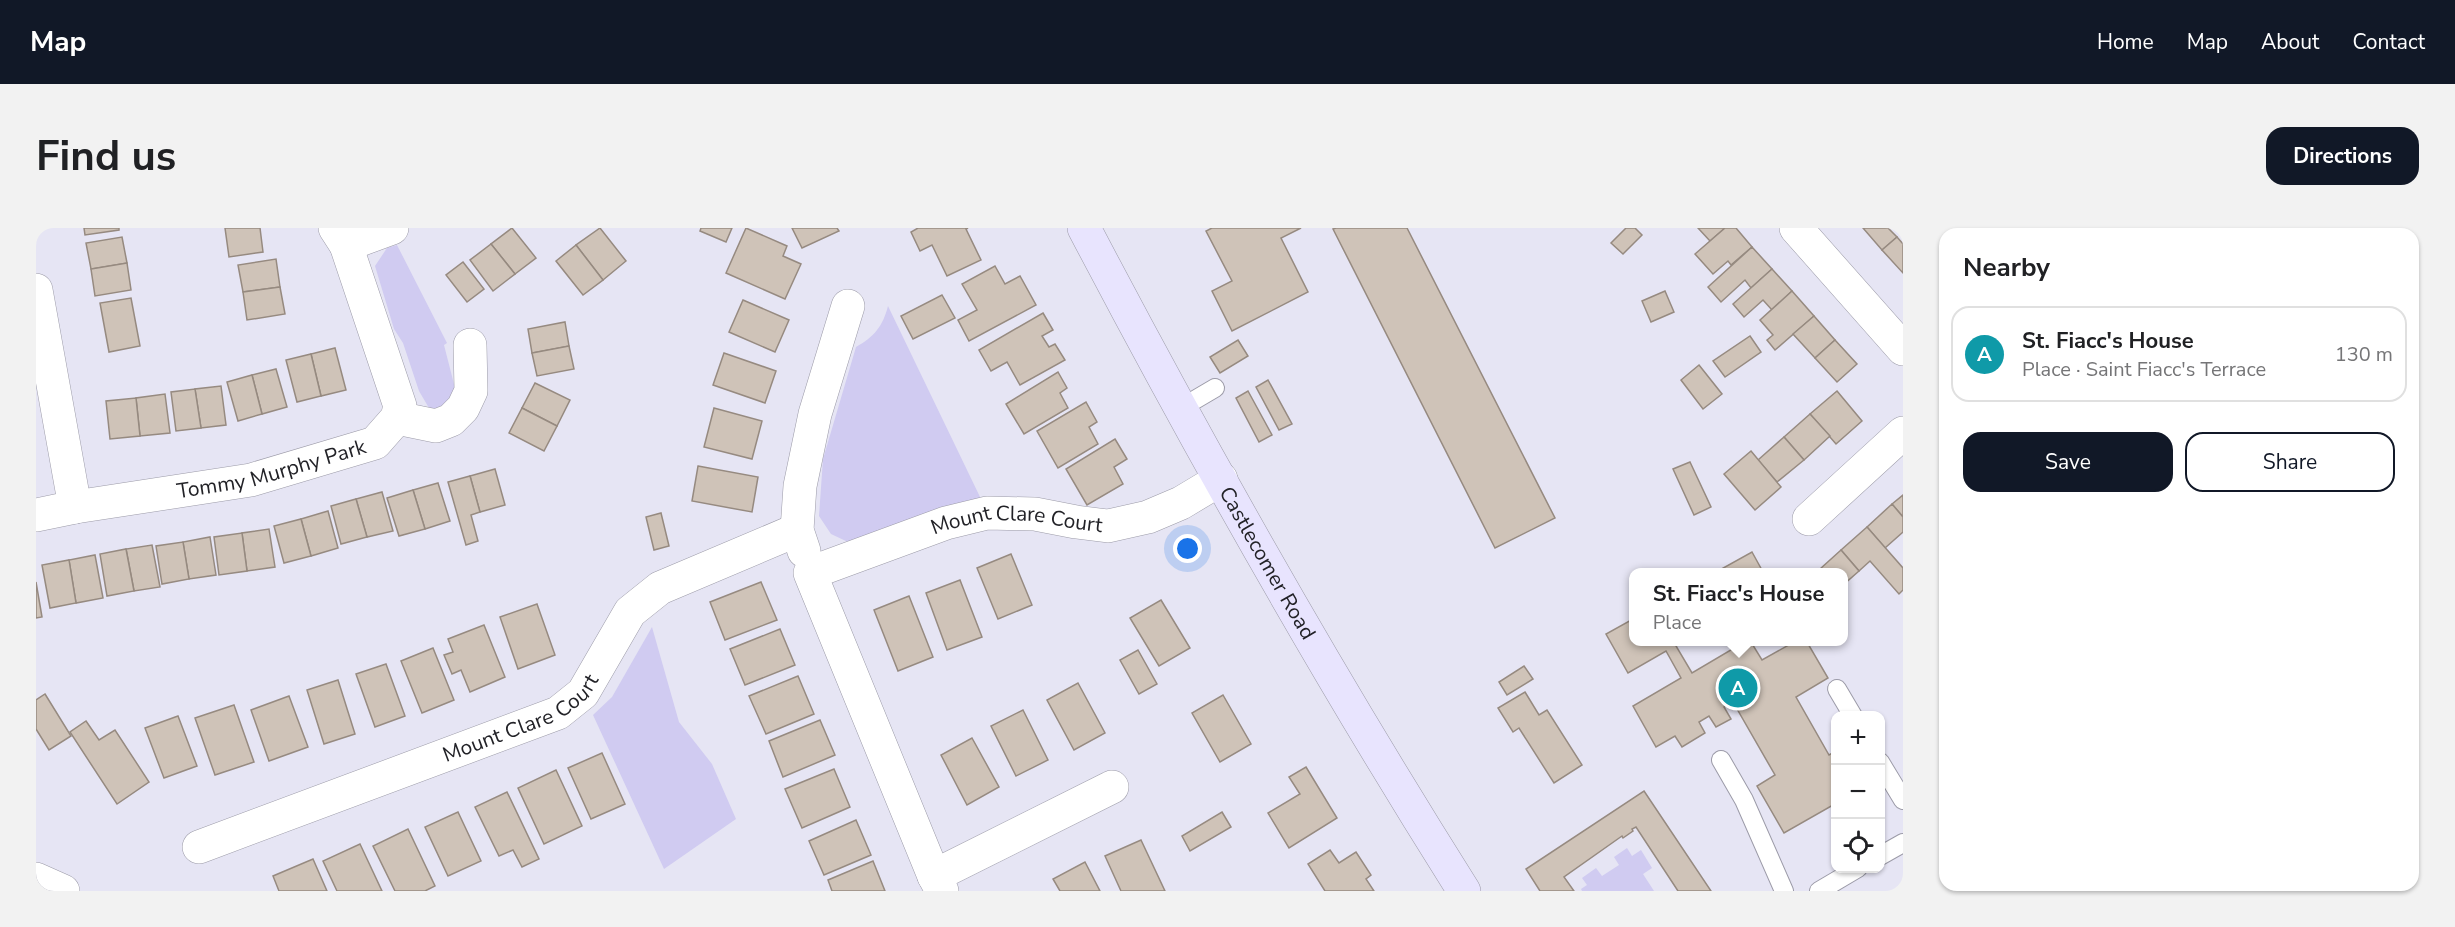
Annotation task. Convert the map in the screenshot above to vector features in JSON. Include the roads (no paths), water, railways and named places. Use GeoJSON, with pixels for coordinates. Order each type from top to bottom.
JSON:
{"type":"FeatureCollection","features":[{"type":"Feature","properties":{"kind":"main road","name":"Castlecomer Road"},"geometry":{"type":"LineString","coordinates":[[1084,228],[1181,408],[1373,747],[1464,891]]}},
{"type":"Feature","properties":{"kind":"street"},"geometry":{"type":"LineString","coordinates":[[392,228],[341,237],[400,406],[397,418],[436,426],[451,420],[463,408],[471,391],[470,345]]}},
{"type":"Feature","properties":{"kind":"street"},"geometry":{"type":"LineString","coordinates":[[1796,228],[1903,350]]}},
{"type":"Feature","properties":{"kind":"street"},"geometry":{"type":"LineString","coordinates":[[36,290],[75,507]]}},
{"type":"Feature","properties":{"kind":"street"},"geometry":{"type":"LineString","coordinates":[[848,306],[815,414],[800,486],[797,530],[810,573],[938,884],[1112,788]]}},
{"type":"Feature","properties":{"kind":"street","name":"Tommy Murphy Park"},"geometry":{"type":"LineString","coordinates":[[36,515],[251,480],[375,444],[397,418]]}},
{"type":"Feature","properties":{"kind":"street"},"geometry":{"type":"LineString","coordinates":[[1809,519],[1903,433]]}},
{"type":"Feature","properties":{"kind":"street","name":"Mount Clare Court"},"geometry":{"type":"LineString","coordinates":[[810,573],[946,524],[987,513],[1035,514],[1108,526],[1148,517],[1180,503],[1221,479]]}},
{"type":"Feature","properties":{"kind":"street","name":"Mount Clare Court"},"geometry":{"type":"LineString","coordinates":[[199,847],[558,713],[583,693],[630,612],[660,588],[797,530]]}},
{"type":"Feature","properties":{"kind":"street"},"geometry":{"type":"LineString","coordinates":[[36,879],[63,891]]}},
{"type":"Feature","properties":{"kind":"lane"},"geometry":{"type":"LineString","coordinates":[[1181,408],[1215,388]]}},
{"type":"Feature","properties":{"kind":"lane"},"geometry":{"type":"LineString","coordinates":[[1837,689],[1850,711]]}},
{"type":"Feature","properties":{"kind":"lane"},"geometry":{"type":"LineString","coordinates":[[1721,760],[1744,800],[1784,891]]}},
{"type":"Feature","properties":{"kind":"lane"},"geometry":{"type":"LineString","coordinates":[[1883,765],[1903,800]]}},
{"type":"Feature","properties":{"kind":"lane"},"geometry":{"type":"LineString","coordinates":[[1885,854],[1903,843]]}},
{"type":"Feature","properties":{"kind":"lane"},"geometry":{"type":"LineString","coordinates":[[1819,891],[1850,873]]}},
{"type":"Feature","properties":{"kind":"place","name":"St. Fiacc's House"},"geometry":{"type":"Point","coordinates":[1738,688]}}]}
